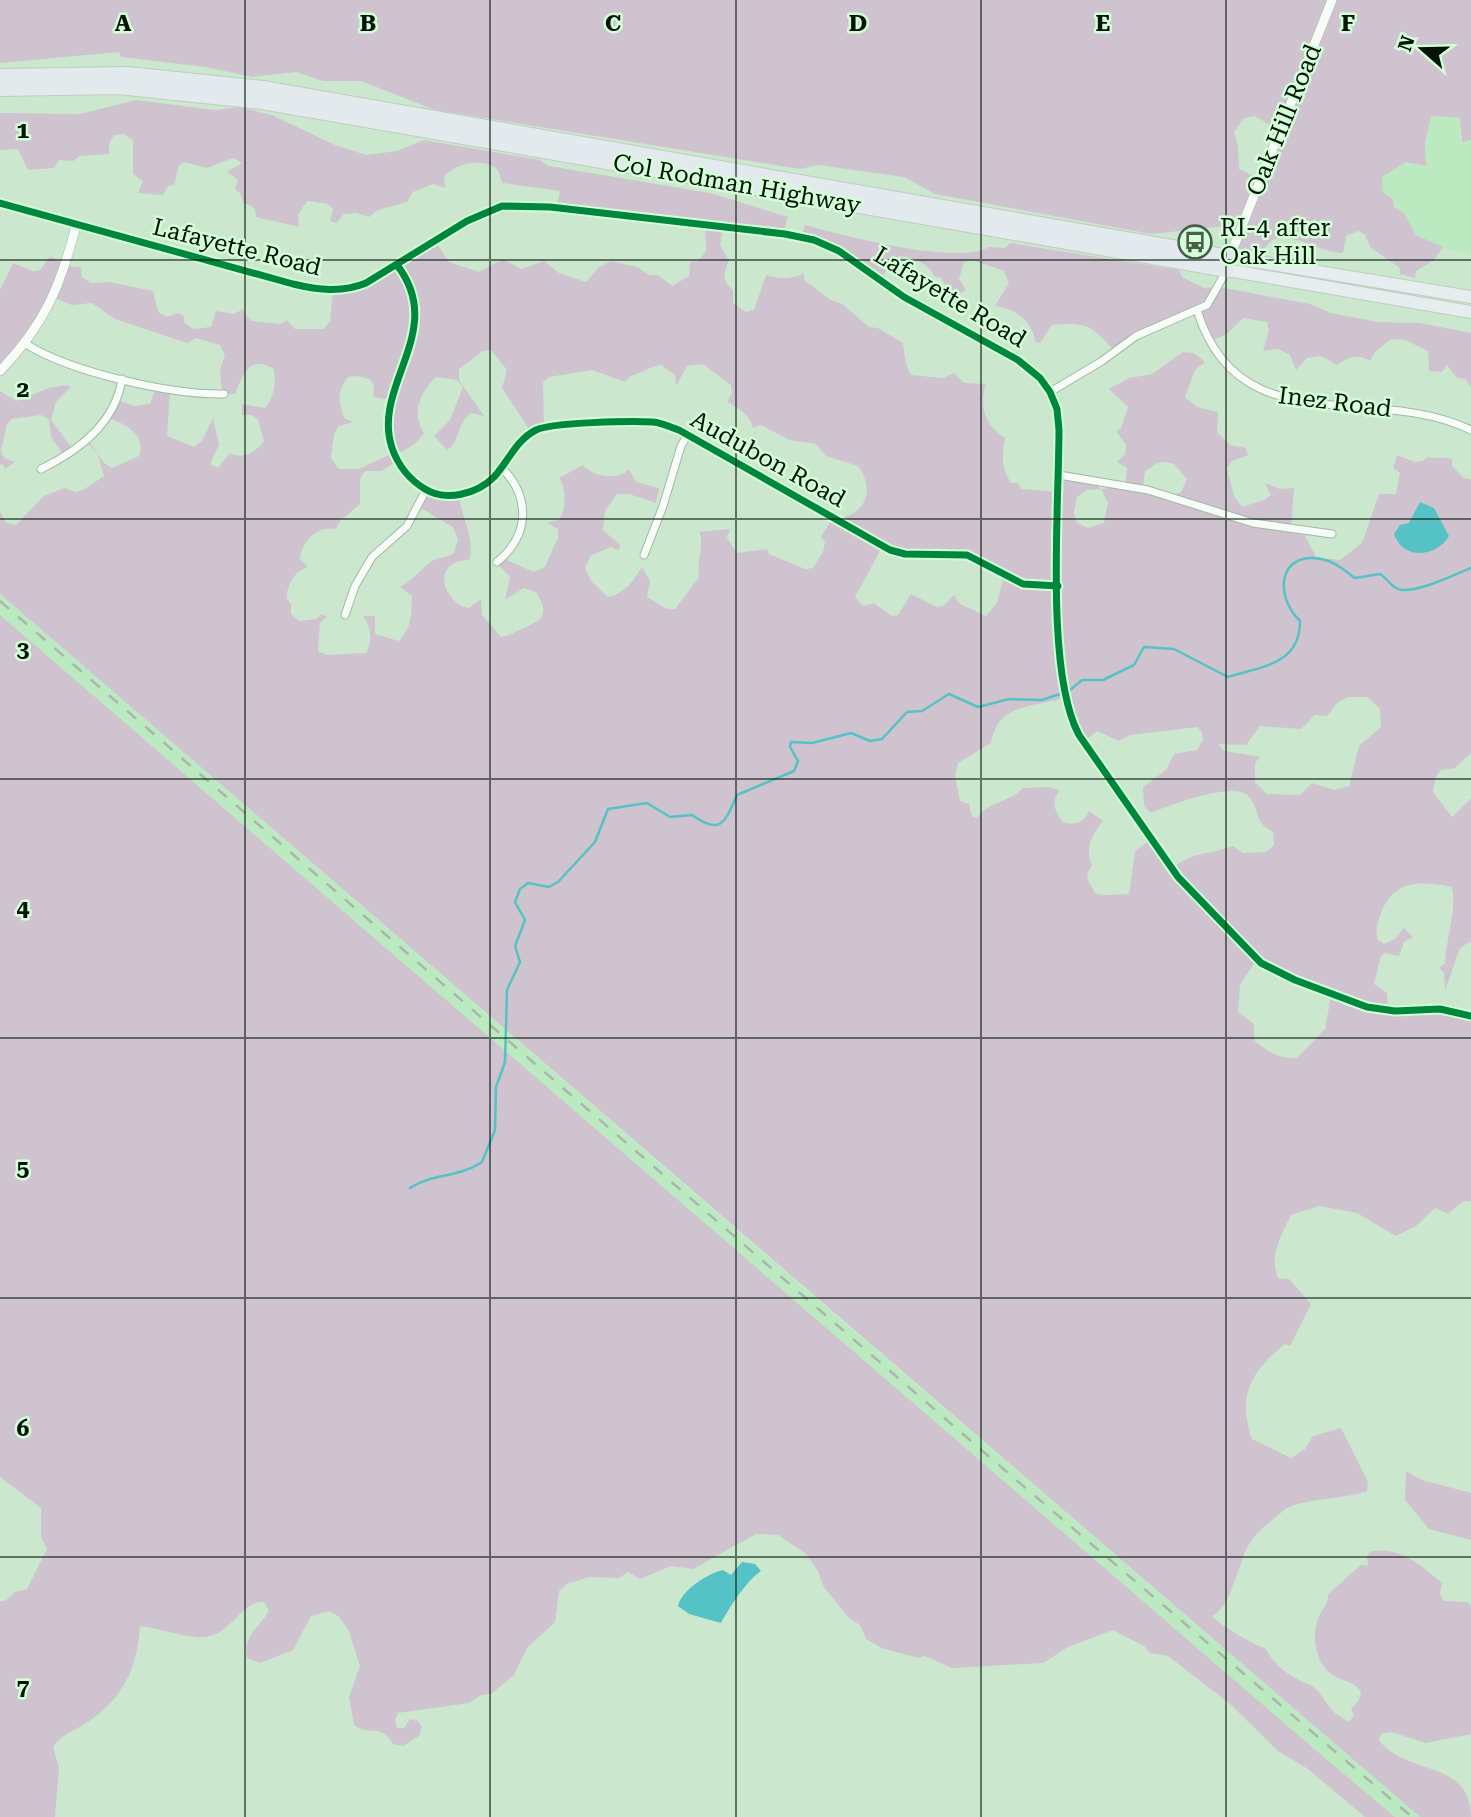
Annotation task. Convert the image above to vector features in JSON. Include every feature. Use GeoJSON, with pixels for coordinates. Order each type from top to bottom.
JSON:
{"type":"FeatureCollection","features":[{"type":"Feature","properties":{"kind":"highway","name":"Col Rodman Highway"},"geometry":{"type":"LineString","coordinates":[[0,76],[128,74],[263,88],[1228,263],[1471,312]]}},
{"type":"Feature","properties":{"kind":"highway","name":"Col Rodman Highway"},"geometry":{"type":"LineString","coordinates":[[0,89],[118,87],[262,102],[1228,263],[1471,297]]}},
{"type":"Feature","properties":{"kind":"street","name":"Oak Hill Road"},"geometry":{"type":"LineString","coordinates":[[1050,392],[1102,361],[1136,336],[1197,310],[1213,298],[1332,0]]}},
{"type":"Feature","properties":{"kind":"street","name":"Lafayette Road"},"geometry":{"type":"LineString","coordinates":[[0,203],[293,284],[324,289],[357,286],[397,265],[481,213],[502,206],[550,206],[785,234],[814,240],[839,251],[904,297],[1018,360],[1040,378],[1050,392]]}},
{"type":"Feature","properties":{"kind":"street"},"geometry":{"type":"LineString","coordinates":[[0,371],[26,344],[55,296],[76,226]]}},
{"type":"Feature","properties":{"kind":"street"},"geometry":{"type":"LineString","coordinates":[[345,615],[355,586],[372,558],[407,526],[426,490],[407,474],[391,444],[393,401],[416,317],[411,285],[397,265]]}},
{"type":"Feature","properties":{"kind":"street","name":"Inez Road"},"geometry":{"type":"LineString","coordinates":[[1197,310],[1206,338],[1222,361],[1243,382],[1271,395],[1431,415],[1471,430]]}},
{"type":"Feature","properties":{"kind":"street"},"geometry":{"type":"LineString","coordinates":[[26,344],[45,356],[122,379],[198,395],[223,394]]}},
{"type":"Feature","properties":{"kind":"street"},"geometry":{"type":"LineString","coordinates":[[41,469],[104,424],[116,404],[122,379]]}},
{"type":"Feature","properties":{"kind":"street"},"geometry":{"type":"LineString","coordinates":[[1050,392],[1057,409],[1061,661],[1074,727],[1157,851],[1261,963],[1295,980],[1367,1007],[1395,1011],[1440,1009],[1471,1016]]}},
{"type":"Feature","properties":{"kind":"street","name":"Audubon Road"},"geometry":{"type":"LineString","coordinates":[[426,490],[443,495],[464,494],[484,485],[520,442],[543,427],[656,422],[687,436],[890,550],[905,554],[968,555],[1023,583],[1058,586]]}},
{"type":"Feature","properties":{"kind":"street"},"geometry":{"type":"LineString","coordinates":[[644,555],[663,506],[681,446],[687,436]]}},
{"type":"Feature","properties":{"kind":"street"},"geometry":{"type":"LineString","coordinates":[[497,562],[508,553],[524,512],[519,488],[501,467]]}},
{"type":"Feature","properties":{"kind":"street"},"geometry":{"type":"LineString","coordinates":[[1059,475],[1148,491],[1253,523],[1332,534]]}},
{"type":"Feature","properties":{"kind":"shaded area"},"geometry":{"type":"Polygon","coordinates":[[[0,0],[1471,0],[1471,140],[1462,143],[1460,118],[1431,116],[1425,144],[1426,166],[1406,162],[1382,177],[1383,192],[1393,199],[1394,207],[1404,213],[1416,235],[1443,247],[1434,260],[1416,271],[1415,278],[1400,274],[1400,268],[1371,248],[1364,234],[1358,231],[1346,236],[1343,253],[1288,238],[1278,238],[1269,243],[1263,252],[1259,252],[1234,248],[1238,232],[1227,226],[1151,234],[935,194],[904,177],[818,165],[800,169],[435,110],[361,81],[323,81],[296,72],[252,77],[206,67],[121,57],[119,52],[0,63],[0,0]],[[1254,116],[1243,119],[1234,132],[1238,145],[1239,169],[1251,175],[1261,174],[1277,135],[1269,124],[1254,116]]]}},
{"type":"Feature","properties":{"kind":"shaded area"},"geometry":{"type":"Polygon","coordinates":[[[136,100],[215,110],[239,107],[272,115],[335,145],[366,155],[397,151],[424,140],[540,160],[549,166],[710,193],[788,217],[783,233],[723,226],[720,245],[729,261],[725,277],[733,290],[733,303],[746,312],[754,310],[766,275],[785,278],[804,273],[804,280],[831,300],[842,304],[869,327],[878,328],[903,343],[906,364],[911,375],[943,378],[954,373],[964,383],[986,384],[983,400],[985,414],[992,427],[1005,438],[1005,472],[1011,483],[1018,483],[1022,489],[1057,492],[1059,476],[1092,481],[1101,489],[1125,486],[1127,468],[1117,462],[1125,454],[1126,445],[1116,431],[1121,428],[1128,407],[1109,389],[1129,378],[1152,374],[1183,352],[1194,353],[1205,362],[1195,370],[1185,397],[1197,407],[1218,412],[1217,432],[1230,445],[1246,448],[1248,455],[1232,461],[1227,468],[1234,496],[1242,507],[1271,495],[1265,483],[1280,489],[1294,488],[1291,527],[1301,528],[1316,557],[1340,560],[1362,543],[1379,494],[1396,494],[1400,473],[1393,468],[1397,455],[1415,462],[1423,461],[1427,457],[1452,459],[1452,466],[1464,478],[1471,479],[1471,753],[1455,768],[1441,770],[1436,776],[1433,792],[1452,817],[1471,798],[1471,941],[1460,948],[1445,990],[1444,973],[1439,968],[1445,963],[1453,906],[1452,887],[1419,884],[1401,888],[1393,894],[1381,913],[1377,926],[1378,940],[1384,944],[1395,939],[1404,928],[1413,937],[1404,942],[1399,956],[1385,953],[1381,956],[1374,984],[1387,993],[1388,1009],[1439,1009],[1471,1017],[1471,1201],[1462,1202],[1448,1214],[1435,1208],[1416,1226],[1396,1236],[1357,1213],[1319,1206],[1291,1215],[1277,1246],[1275,1270],[1278,1278],[1289,1279],[1311,1304],[1290,1346],[1285,1344],[1273,1354],[1250,1385],[1246,1409],[1252,1439],[1291,1458],[1305,1449],[1313,1436],[1341,1428],[1368,1482],[1367,1491],[1310,1501],[1283,1511],[1251,1541],[1225,1603],[1212,1616],[1237,1634],[1265,1648],[1279,1667],[1314,1687],[1333,1711],[1349,1722],[1354,1716],[1351,1709],[1361,1693],[1356,1686],[1327,1670],[1316,1648],[1315,1630],[1327,1603],[1328,1594],[1361,1565],[1368,1566],[1367,1556],[1371,1551],[1401,1554],[1426,1569],[1442,1583],[1440,1594],[1444,1601],[1467,1602],[1471,1606],[1471,1734],[1426,1743],[1391,1732],[1381,1734],[1379,1740],[1390,1751],[1404,1759],[1435,1770],[1460,1786],[1468,1799],[1471,1817],[1420,1817],[0,594],[0,511],[6,523],[16,525],[44,496],[64,488],[76,492],[83,490],[104,476],[98,455],[85,440],[87,439],[104,463],[112,468],[139,456],[141,449],[137,436],[128,427],[109,418],[117,400],[135,406],[150,404],[156,387],[170,390],[167,436],[194,447],[202,441],[213,418],[219,445],[210,464],[218,468],[230,453],[240,456],[249,454],[264,441],[258,419],[251,415],[242,415],[242,404],[265,408],[272,395],[275,379],[274,369],[265,365],[253,365],[244,374],[235,394],[222,394],[220,370],[225,355],[220,345],[196,338],[187,343],[115,319],[92,303],[72,305],[54,298],[0,369],[0,290],[13,263],[33,271],[40,270],[50,256],[66,266],[81,267],[82,277],[91,283],[110,282],[153,291],[158,312],[167,317],[178,313],[184,316],[184,322],[193,329],[211,327],[216,311],[234,314],[243,309],[252,321],[280,324],[287,320],[295,329],[324,329],[330,321],[333,291],[350,288],[435,241],[449,262],[479,272],[503,259],[521,269],[544,261],[559,273],[586,282],[598,268],[611,261],[637,267],[649,275],[658,275],[672,286],[689,276],[690,262],[698,261],[706,251],[705,224],[557,206],[560,191],[502,183],[498,170],[492,166],[470,163],[455,168],[444,177],[445,188],[433,184],[413,192],[407,202],[378,210],[369,217],[356,213],[344,214],[336,223],[330,221],[333,209],[328,204],[307,201],[298,215],[299,227],[256,217],[254,209],[243,203],[241,194],[235,189],[238,180],[227,172],[242,163],[233,158],[207,168],[184,162],[179,165],[174,185],[168,186],[163,195],[138,193],[143,181],[133,174],[133,140],[124,134],[114,135],[109,144],[109,154],[80,156],[73,161],[59,160],[54,168],[28,170],[18,149],[0,150],[0,113],[80,114],[136,100]],[[491,350],[483,351],[459,369],[459,380],[484,416],[471,413],[466,417],[454,443],[447,450],[434,436],[450,420],[463,387],[457,380],[436,377],[419,404],[418,418],[424,433],[421,437],[395,455],[396,462],[381,471],[365,471],[360,479],[360,504],[340,521],[336,529],[323,529],[312,536],[301,552],[300,559],[308,567],[299,571],[292,579],[287,599],[291,604],[291,614],[299,621],[316,619],[322,614],[327,617],[320,623],[318,651],[327,655],[366,653],[370,634],[363,616],[375,616],[375,634],[399,641],[404,636],[410,620],[412,596],[400,587],[432,561],[454,553],[458,539],[453,527],[419,507],[425,490],[459,496],[469,535],[470,559],[451,565],[446,571],[445,586],[454,601],[469,608],[481,599],[482,615],[501,637],[535,622],[542,615],[543,606],[536,592],[524,588],[505,600],[510,577],[497,563],[502,558],[534,572],[545,567],[558,537],[558,529],[547,523],[559,520],[564,505],[563,487],[559,478],[583,465],[599,475],[606,476],[619,475],[629,469],[636,482],[659,488],[656,503],[629,494],[617,494],[605,511],[603,530],[620,545],[619,550],[611,547],[590,556],[585,568],[591,581],[608,597],[632,582],[642,567],[650,581],[647,597],[667,609],[675,609],[699,577],[699,532],[730,529],[727,538],[737,553],[767,549],[769,554],[805,569],[813,568],[823,552],[825,542],[821,537],[832,519],[852,514],[864,502],[867,493],[864,475],[858,466],[826,456],[816,444],[789,440],[761,425],[753,428],[743,413],[727,402],[732,393],[731,385],[703,364],[687,366],[676,386],[675,375],[661,365],[630,376],[625,382],[592,370],[549,377],[543,382],[544,426],[531,432],[502,388],[507,370],[491,350]],[[348,377],[340,392],[341,406],[344,418],[353,422],[339,426],[334,434],[331,458],[339,469],[359,469],[391,454],[391,400],[373,397],[374,384],[369,379],[348,377]],[[1166,462],[1157,463],[1145,471],[1143,488],[1169,497],[1181,492],[1187,479],[1174,464],[1166,462]],[[1101,489],[1087,490],[1077,497],[1074,513],[1077,523],[1088,528],[1104,523],[1108,503],[1101,489]],[[882,547],[855,597],[863,606],[874,603],[892,616],[898,615],[911,594],[937,607],[943,606],[954,595],[960,604],[986,616],[997,603],[1004,576],[969,555],[912,554],[882,547]],[[1348,697],[1338,702],[1327,716],[1315,715],[1301,729],[1260,726],[1246,745],[1218,744],[1225,751],[1260,757],[1255,763],[1255,782],[1267,794],[1300,795],[1312,783],[1334,790],[1349,786],[1359,746],[1381,727],[1380,709],[1367,697],[1348,697]],[[1065,698],[1019,709],[1001,720],[991,743],[958,763],[955,776],[960,801],[969,804],[972,816],[977,818],[987,808],[1023,788],[1047,787],[1060,790],[1055,798],[1055,806],[1062,822],[1078,822],[1089,811],[1103,821],[1089,847],[1092,866],[1087,876],[1095,893],[1129,894],[1135,851],[1151,839],[1174,867],[1195,856],[1233,846],[1243,853],[1266,852],[1274,845],[1273,832],[1261,823],[1250,797],[1238,791],[1199,796],[1151,813],[1144,806],[1143,787],[1166,770],[1174,754],[1197,750],[1203,740],[1202,732],[1197,727],[1130,735],[1119,741],[1097,731],[1084,742],[1065,698]],[[1256,960],[1240,985],[1238,1012],[1254,1024],[1254,1040],[1259,1045],[1279,1056],[1297,1058],[1325,1029],[1331,995],[1256,960]]]}},
{"type":"Feature","properties":{"kind":"shaded area"},"geometry":{"type":"Polygon","coordinates":[[[1431,116],[1460,118],[1460,138],[1467,143],[1471,140],[1471,256],[1424,241],[1416,235],[1404,214],[1394,206],[1393,199],[1383,192],[1380,182],[1382,177],[1401,164],[1406,162],[1417,165],[1423,159],[1431,116]]]}},
{"type":"Feature","properties":{"kind":"shaded area"},"geometry":{"type":"Polygon","coordinates":[[[805,225],[927,251],[974,252],[989,247],[1005,248],[1010,243],[1179,270],[1182,277],[1204,288],[1219,287],[1310,304],[1331,313],[1378,322],[1420,323],[1471,333],[1471,387],[1465,379],[1457,378],[1447,365],[1442,372],[1429,371],[1428,351],[1405,340],[1391,339],[1375,352],[1370,361],[1353,357],[1337,365],[1321,356],[1307,358],[1296,370],[1290,355],[1278,349],[1263,351],[1269,331],[1267,322],[1243,318],[1227,334],[1209,342],[1196,312],[1114,350],[1093,330],[1073,324],[1052,325],[1040,343],[1035,342],[1031,328],[1021,317],[995,306],[1009,283],[1004,271],[972,260],[964,262],[959,279],[966,290],[957,295],[924,264],[909,258],[899,256],[881,278],[840,252],[801,237],[805,225]]]}},
{"type":"Feature","properties":{"kind":"shaded area"},"geometry":{"type":"Polygon","coordinates":[[[67,385],[71,387],[56,402],[51,420],[72,448],[63,454],[51,437],[49,420],[41,415],[12,419],[7,424],[1,451],[4,458],[15,462],[4,469],[4,465],[0,464],[0,391],[16,401],[49,388],[67,385]]]}},
{"type":"Feature","properties":{"kind":"shaded area"},"geometry":{"type":"Polygon","coordinates":[[[0,594],[1420,1817],[1395,1817],[1312,1747],[0,615],[0,594]]]}},
{"type":"Feature","properties":{"kind":"shaded area"},"geometry":{"type":"Polygon","coordinates":[[[0,615],[1395,1817],[1365,1817],[1308,1769],[1278,1751],[1229,1703],[1168,1656],[1150,1653],[1144,1646],[1113,1630],[1068,1647],[1043,1663],[952,1668],[925,1656],[918,1658],[882,1648],[866,1639],[860,1625],[850,1619],[823,1586],[818,1571],[806,1554],[778,1535],[756,1534],[693,1569],[671,1566],[640,1579],[628,1572],[619,1578],[589,1577],[567,1584],[559,1591],[555,1622],[527,1648],[514,1675],[491,1694],[481,1695],[469,1703],[398,1713],[395,1720],[397,1728],[404,1728],[410,1719],[418,1721],[422,1727],[419,1736],[403,1746],[393,1744],[384,1733],[354,1725],[349,1697],[360,1666],[348,1629],[338,1616],[329,1611],[311,1616],[293,1650],[260,1663],[247,1658],[246,1650],[250,1637],[269,1610],[264,1602],[249,1606],[223,1630],[205,1637],[140,1626],[131,1670],[117,1695],[97,1716],[63,1737],[53,1747],[59,1768],[55,1817],[0,1817],[0,1601],[5,1601],[15,1592],[27,1589],[47,1549],[41,1537],[41,1508],[0,1477],[0,615]]]}},
{"type":"Feature","properties":{"kind":"shaded area"},"geometry":{"type":"Polygon","coordinates":[[[1406,1471],[1422,1480],[1471,1493],[1471,1540],[1429,1529],[1405,1500],[1406,1471]]]}},
{"type":"Feature","properties":{"kind":"water"},"geometry":{"type":"Polygon","coordinates":[[[1420,502],[1434,508],[1449,536],[1437,548],[1420,553],[1405,549],[1394,534],[1400,525],[1409,523],[1420,502]]]}},
{"type":"Feature","properties":{"kind":"water"},"geometry":{"type":"Polygon","coordinates":[[[742,1562],[755,1564],[761,1571],[744,1587],[721,1623],[689,1614],[678,1606],[684,1594],[696,1584],[723,1570],[731,1575],[742,1562]]]}},
{"type":"Feature","properties":{"kind":"waterway"},"geometry":{"type":"LineString","coordinates":[[1069,691],[1082,680],[1103,680],[1134,665],[1144,647],[1174,649],[1228,677],[1277,661],[1294,647],[1300,621],[1286,600],[1285,578],[1296,562],[1307,558],[1330,562],[1355,578],[1380,574],[1402,590],[1428,585],[1471,568]]}},
{"type":"Feature","properties":{"kind":"waterway"},"geometry":{"type":"LineString","coordinates":[[410,1188],[427,1180],[464,1171],[482,1162],[495,1130],[496,1087],[505,1062],[507,990],[520,962],[515,946],[525,920],[515,902],[520,889],[528,883],[549,887],[558,882],[595,842],[608,809],[647,803],[670,817],[692,815],[710,825],[716,825],[725,819],[737,795],[794,771],[798,761],[790,747],[791,742],[812,743],[851,733],[870,741],[882,739],[907,712],[922,711],[949,694],[978,707],[1009,699],[1042,700],[1063,693]]}},
{"type":"Feature","properties":{"kind":"railway"},"geometry":{"type":"LineString","coordinates":[[0,601],[1008,1473],[1412,1817]]}},
{"type":"Feature","properties":{"kind":"cycle path"},"geometry":{"type":"LineString","coordinates":[[0,203],[293,284],[330,290],[366,283],[467,221],[502,206],[550,207],[785,234],[814,240],[839,251],[904,297],[1018,360],[1040,378],[1050,392],[1057,409],[1059,430],[1056,587],[1058,631],[1068,707],[1079,735],[1178,877],[1261,963],[1295,980],[1367,1007],[1395,1011],[1440,1009],[1471,1016]]}},
{"type":"Feature","properties":{"kind":"cycle path"},"geometry":{"type":"LineString","coordinates":[[397,265],[411,289],[415,313],[412,335],[391,402],[388,425],[392,448],[401,466],[410,477],[433,493],[452,495],[479,488],[494,477],[523,439],[545,427],[593,423],[656,423],[679,430],[890,550],[905,554],[967,555],[1023,584],[1058,586]]}},
{"type":"Feature","properties":{"kind":"place","name":"RI-4 after Oak Hill"},"geometry":{"type":"Point","coordinates":[1195,242]}}]}
